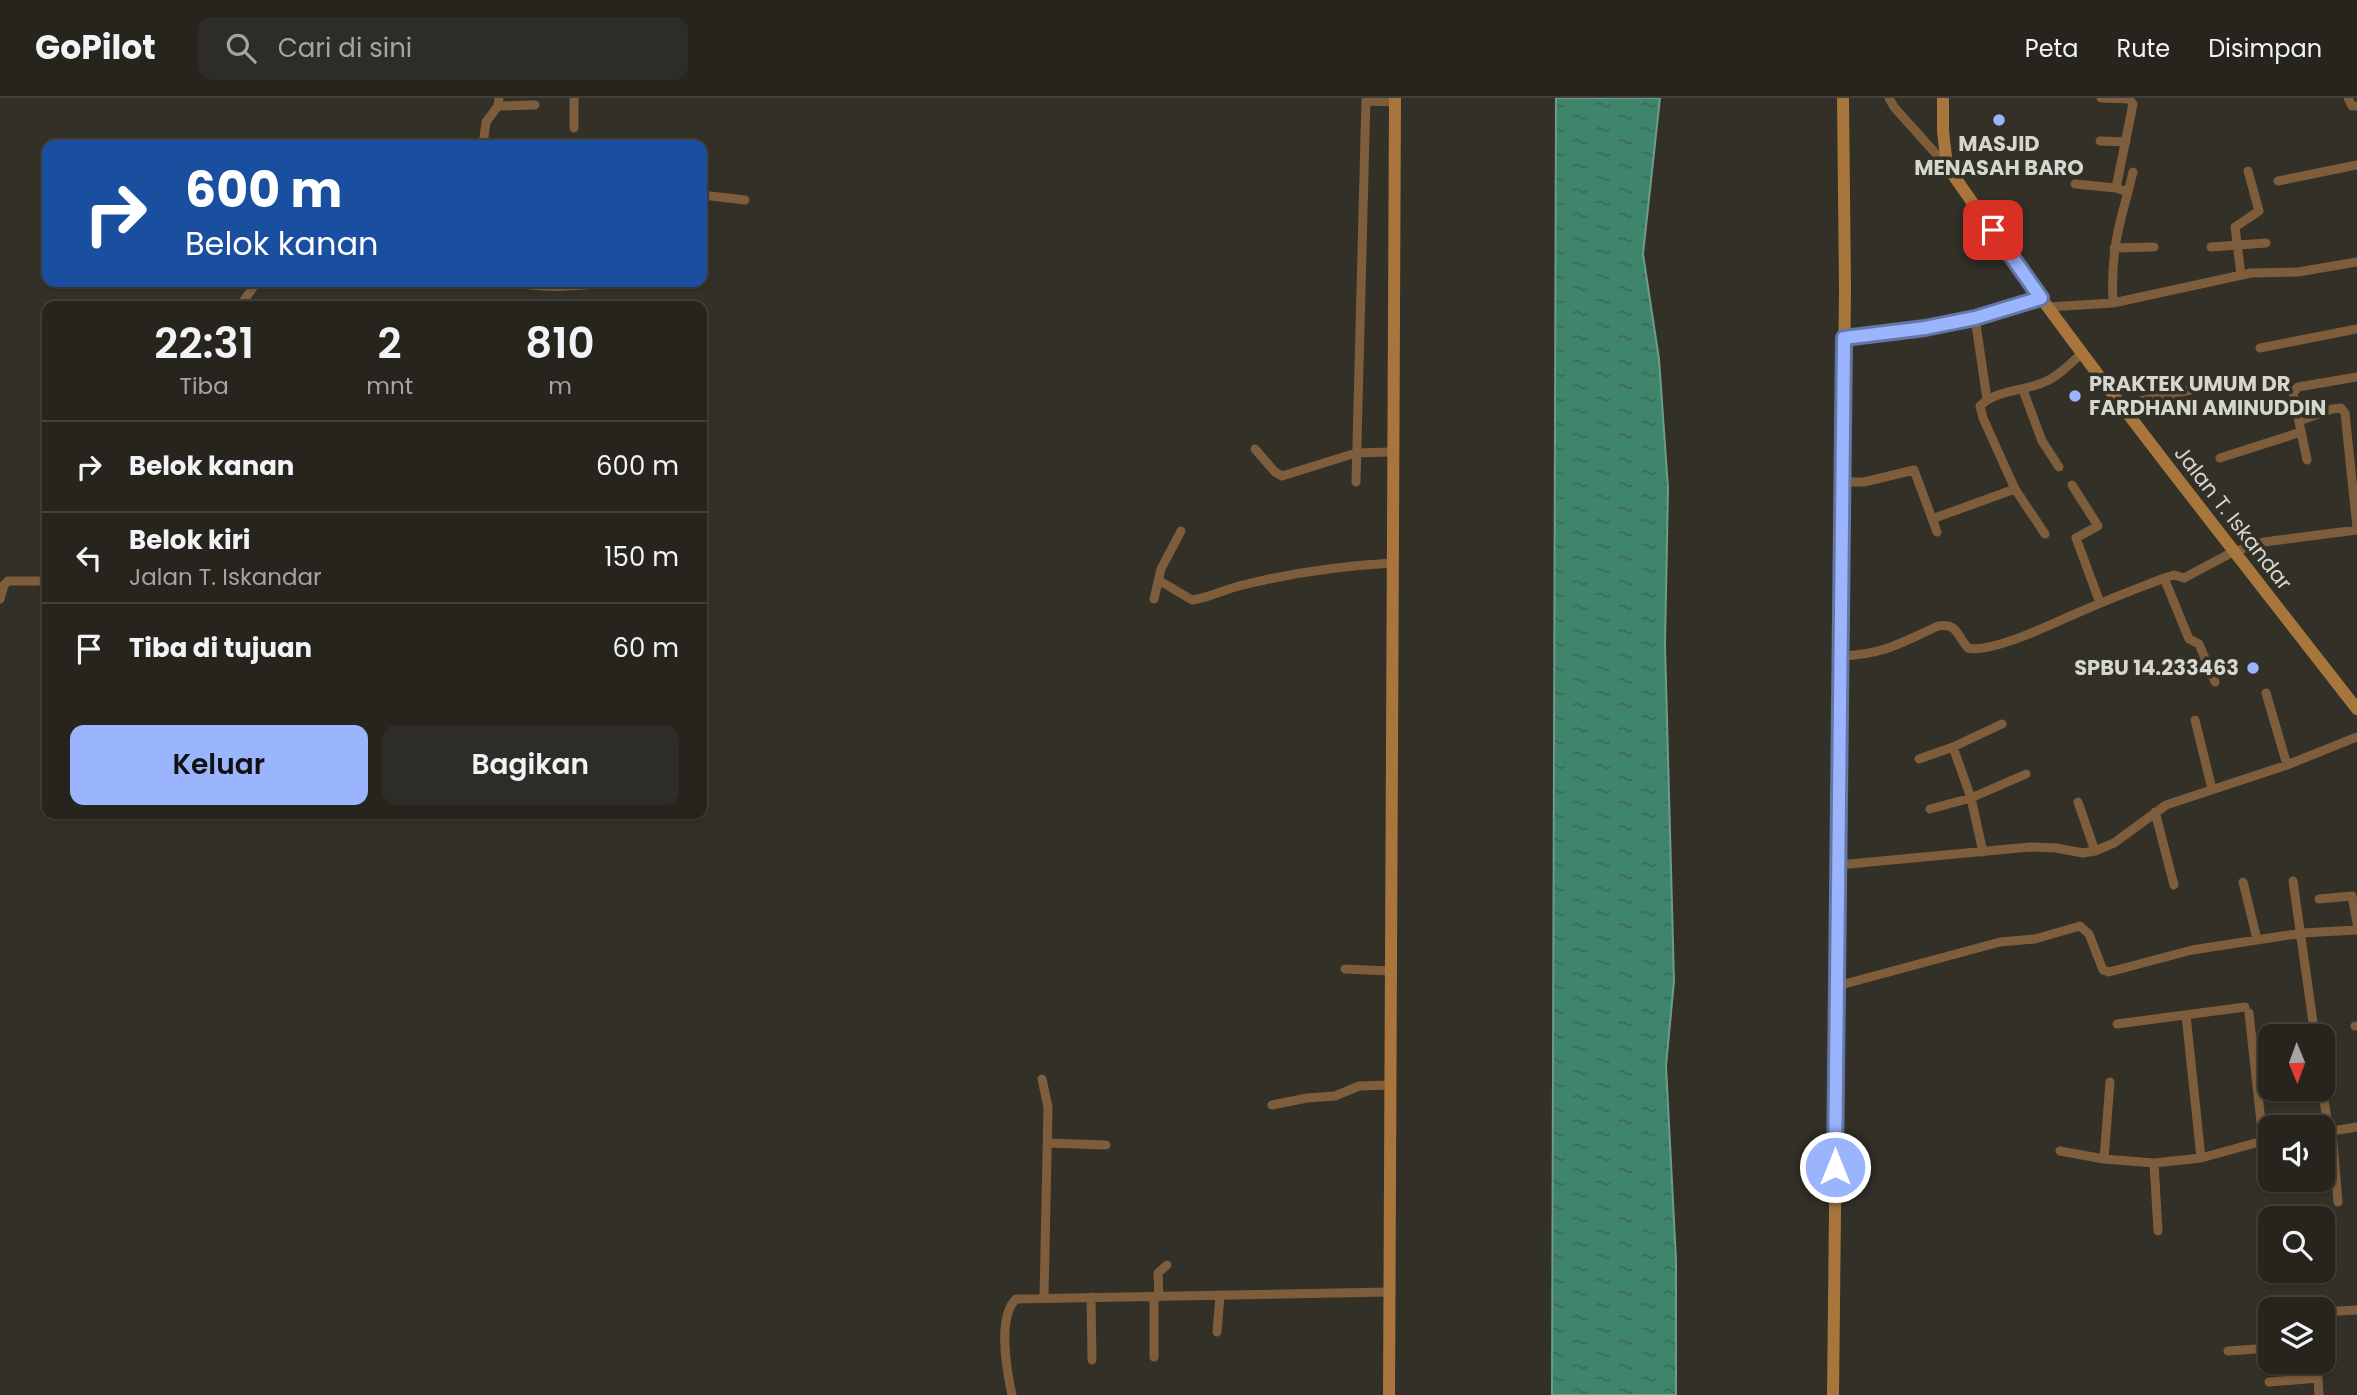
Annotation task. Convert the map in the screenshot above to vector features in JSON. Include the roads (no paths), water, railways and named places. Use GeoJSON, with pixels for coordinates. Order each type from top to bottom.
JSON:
{"type":"FeatureCollection","features":[{"type":"Feature","properties":{"kind":"street"},"geometry":{"type":"LineString","coordinates":[[574,98],[574,128]]}},
{"type":"Feature","properties":{"kind":"street"},"geometry":{"type":"LineString","coordinates":[[1833,1395],[1842,656],[1843,98]]}},
{"type":"Feature","properties":{"kind":"street"},"geometry":{"type":"LineString","coordinates":[[1889,98],[1947,166]]}},
{"type":"Feature","properties":{"kind":"street","name":"Jalan T. Iskandar"},"geometry":{"type":"LineString","coordinates":[[1943,98],[1942,122],[1947,166],[2082,353],[2233,552],[2357,709]]}},
{"type":"Feature","properties":{"kind":"street"},"geometry":{"type":"LineString","coordinates":[[2101,98],[2132,101],[2116,188]]}},
{"type":"Feature","properties":{"kind":"street"},"geometry":{"type":"LineString","coordinates":[[2348,98],[2352,106],[2357,106]]}},
{"type":"Feature","properties":{"kind":"street"},"geometry":{"type":"LineString","coordinates":[[1356,482],[1367,100],[1392,101],[1389,452],[1392,563],[1390,971],[1384,1292],[1389,1395]]}},
{"type":"Feature","properties":{"kind":"street"},"geometry":{"type":"LineString","coordinates":[[484,140],[486,122],[498,102],[535,105]]}},
{"type":"Feature","properties":{"kind":"street"},"geometry":{"type":"LineString","coordinates":[[2100,141],[2126,142]]}},
{"type":"Feature","properties":{"kind":"street"},"geometry":{"type":"LineString","coordinates":[[2278,181],[2357,165]]}},
{"type":"Feature","properties":{"kind":"street"},"geometry":{"type":"LineString","coordinates":[[2241,275],[2235,227],[2259,211],[2248,171]]}},
{"type":"Feature","properties":{"kind":"street"},"geometry":{"type":"LineString","coordinates":[[2113,303],[2111,267],[2133,172]]}},
{"type":"Feature","properties":{"kind":"street"},"geometry":{"type":"LineString","coordinates":[[2075,184],[2116,188],[2128,192]]}},
{"type":"Feature","properties":{"kind":"street"},"geometry":{"type":"LineString","coordinates":[[707,196],[745,200]]}},
{"type":"Feature","properties":{"kind":"street"},"geometry":{"type":"LineString","coordinates":[[2211,247],[2266,243]]}},
{"type":"Feature","properties":{"kind":"street"},"geometry":{"type":"LineString","coordinates":[[2114,248],[2154,247]]}},
{"type":"Feature","properties":{"kind":"street"},"geometry":{"type":"LineString","coordinates":[[1844,338],[1925,328],[2044,302],[2113,303],[2241,275],[2298,272],[2357,262]]}},
{"type":"Feature","properties":{"kind":"street"},"geometry":{"type":"LineString","coordinates":[[534,287],[566,287]]}},
{"type":"Feature","properties":{"kind":"street"},"geometry":{"type":"LineString","coordinates":[[1975,318],[1987,400]]}},
{"type":"Feature","properties":{"kind":"street"},"geometry":{"type":"LineString","coordinates":[[2260,348],[2357,329]]}},
{"type":"Feature","properties":{"kind":"street"},"geometry":{"type":"LineString","coordinates":[[2045,534],[2015,489],[1980,405],[1987,400],[2045,382],[2064,370],[2082,353]]}},
{"type":"Feature","properties":{"kind":"street"},"geometry":{"type":"LineString","coordinates":[[2307,460],[2293,393],[2298,387],[2357,377]]}},
{"type":"Feature","properties":{"kind":"street"},"geometry":{"type":"LineString","coordinates":[[2122,405],[2227,382]]}},
{"type":"Feature","properties":{"kind":"street"},"geometry":{"type":"LineString","coordinates":[[2023,390],[2042,441],[2059,467]]}},
{"type":"Feature","properties":{"kind":"street"},"geometry":{"type":"LineString","coordinates":[[1842,656],[1869,655],[1887,650],[1945,625],[1951,625],[1968,648],[1976,649],[2018,638],[2164,578],[2174,575],[2184,578],[2233,552],[2263,542],[2357,529],[2345,413],[2341,408],[2332,409],[2299,421]]}},
{"type":"Feature","properties":{"kind":"street"},"geometry":{"type":"LineString","coordinates":[[2220,458],[2301,432]]}},
{"type":"Feature","properties":{"kind":"street"},"geometry":{"type":"LineString","coordinates":[[1255,449],[1275,472],[1282,476],[1358,453],[1389,452]]}},
{"type":"Feature","properties":{"kind":"street"},"geometry":{"type":"LineString","coordinates":[[1843,482],[1864,482],[1914,470],[1937,532]]}},
{"type":"Feature","properties":{"kind":"street"},"geometry":{"type":"LineString","coordinates":[[2072,485],[2098,526],[2076,538],[2100,603]]}},
{"type":"Feature","properties":{"kind":"street"},"geometry":{"type":"LineString","coordinates":[[1932,519],[2015,489]]}},
{"type":"Feature","properties":{"kind":"street"},"geometry":{"type":"LineString","coordinates":[[1154,599],[1161,569],[1181,531]]}},
{"type":"Feature","properties":{"kind":"street"},"geometry":{"type":"LineString","coordinates":[[1160,581],[1192,600],[1214,596],[1240,585],[1304,572],[1392,563]]}},
{"type":"Feature","properties":{"kind":"street"},"geometry":{"type":"LineString","coordinates":[[2164,578],[2189,639],[2199,645],[2215,682]]}},
{"type":"Feature","properties":{"kind":"street"},"geometry":{"type":"LineString","coordinates":[[0,598],[8,581],[42,581]]}},
{"type":"Feature","properties":{"kind":"street"},"geometry":{"type":"LineString","coordinates":[[2266,693],[2287,765]]}},
{"type":"Feature","properties":{"kind":"street"},"geometry":{"type":"LineString","coordinates":[[2195,720],[2213,789]]}},
{"type":"Feature","properties":{"kind":"street"},"geometry":{"type":"LineString","coordinates":[[1919,759],[1953,747],[2002,724]]}},
{"type":"Feature","properties":{"kind":"street"},"geometry":{"type":"LineString","coordinates":[[1838,865],[2030,848],[2056,848],[2083,853],[2095,851],[2114,843],[2166,805],[2287,765],[2357,737]]}},
{"type":"Feature","properties":{"kind":"street"},"geometry":{"type":"LineString","coordinates":[[1953,747],[1970,798],[1983,852]]}},
{"type":"Feature","properties":{"kind":"street"},"geometry":{"type":"LineString","coordinates":[[1930,809],[1970,798],[2026,774]]}},
{"type":"Feature","properties":{"kind":"street"},"geometry":{"type":"LineString","coordinates":[[2078,802],[2095,851]]}},
{"type":"Feature","properties":{"kind":"street"},"geometry":{"type":"LineString","coordinates":[[2155,812],[2174,886]]}},
{"type":"Feature","properties":{"kind":"street"},"geometry":{"type":"LineString","coordinates":[[2293,881],[2313,1024]]}},
{"type":"Feature","properties":{"kind":"street"},"geometry":{"type":"LineString","coordinates":[[2243,883],[2257,939]]}},
{"type":"Feature","properties":{"kind":"street"},"geometry":{"type":"LineString","coordinates":[[2319,899],[2352,896],[2357,923]]}},
{"type":"Feature","properties":{"kind":"street"},"geometry":{"type":"LineString","coordinates":[[1837,986],[2000,942],[2035,939],[2080,926],[2089,934],[2103,970],[2109,972],[2192,950],[2301,933],[2357,930]]}},
{"type":"Feature","properties":{"kind":"street"},"geometry":{"type":"LineString","coordinates":[[1345,970],[1390,971]]}},
{"type":"Feature","properties":{"kind":"street"},"geometry":{"type":"LineString","coordinates":[[2117,1024],[2247,1010],[2262,1115]]}},
{"type":"Feature","properties":{"kind":"street"},"geometry":{"type":"LineString","coordinates":[[2186,1015],[2201,1158]]}},
{"type":"Feature","properties":{"kind":"street"},"geometry":{"type":"LineString","coordinates":[[1042,1079],[1048,1107],[1044,1298]]}},
{"type":"Feature","properties":{"kind":"street"},"geometry":{"type":"LineString","coordinates":[[2104,1159],[2110,1082]]}},
{"type":"Feature","properties":{"kind":"street"},"geometry":{"type":"LineString","coordinates":[[1272,1105],[1335,1096],[1359,1086],[1386,1085]]}},
{"type":"Feature","properties":{"kind":"street"},"geometry":{"type":"LineString","coordinates":[[2335,1130],[2357,1127]]}},
{"type":"Feature","properties":{"kind":"street"},"geometry":{"type":"LineString","coordinates":[[2060,1152],[2154,1163],[2201,1158],[2258,1142]]}},
{"type":"Feature","properties":{"kind":"street"},"geometry":{"type":"LineString","coordinates":[[1048,1143],[1106,1145]]}},
{"type":"Feature","properties":{"kind":"street"},"geometry":{"type":"LineString","coordinates":[[2154,1163],[2158,1231]]}},
{"type":"Feature","properties":{"kind":"street"},"geometry":{"type":"LineString","coordinates":[[2335,1183],[2338,1202]]}},
{"type":"Feature","properties":{"kind":"street"},"geometry":{"type":"LineString","coordinates":[[1154,1357],[1158,1273],[1167,1265]]}},
{"type":"Feature","properties":{"kind":"street"},"geometry":{"type":"LineString","coordinates":[[1012,1395],[1005,1359],[1005,1334],[1010,1305],[1016,1299],[1384,1292]]}},
{"type":"Feature","properties":{"kind":"street"},"geometry":{"type":"LineString","coordinates":[[1217,1332],[1220,1295]]}},
{"type":"Feature","properties":{"kind":"street"},"geometry":{"type":"LineString","coordinates":[[1091,1297],[1092,1360]]}},
{"type":"Feature","properties":{"kind":"street"},"geometry":{"type":"LineString","coordinates":[[2335,1311],[2357,1310]]}},
{"type":"Feature","properties":{"kind":"street"},"geometry":{"type":"LineString","coordinates":[[2228,1351],[2258,1349]]}},
{"type":"Feature","properties":{"kind":"street"},"geometry":{"type":"LineString","coordinates":[[2292,1374],[2292,1380]]}},
{"type":"Feature","properties":{"kind":"street"},"geometry":{"type":"LineString","coordinates":[[2318,1374],[2319,1395]]}},
{"type":"Feature","properties":{"kind":"street"},"geometry":{"type":"LineString","coordinates":[[2269,1382],[2318,1378]]}},
{"type":"Feature","properties":{"kind":"water"},"geometry":{"type":"Polygon","coordinates":[[[1556,98],[1660,98],[1643,254],[1659,359],[1668,488],[1665,645],[1674,981],[1666,1066],[1676,1260],[1676,1395],[1552,1395],[1556,98]]]}},
{"type":"Feature","properties":{"kind":"place","name":"MASJID MENASAH BARO"},"geometry":{"type":"Point","coordinates":[1999,120]}},
{"type":"Feature","properties":{"kind":"place","name":"PRAKTEK UMUM DR FARDHANI AMINUDDIN"},"geometry":{"type":"Point","coordinates":[2075,396]}},
{"type":"Feature","properties":{"kind":"place","name":"SPBU 14.233463"},"geometry":{"type":"Point","coordinates":[2253,668]}}]}
